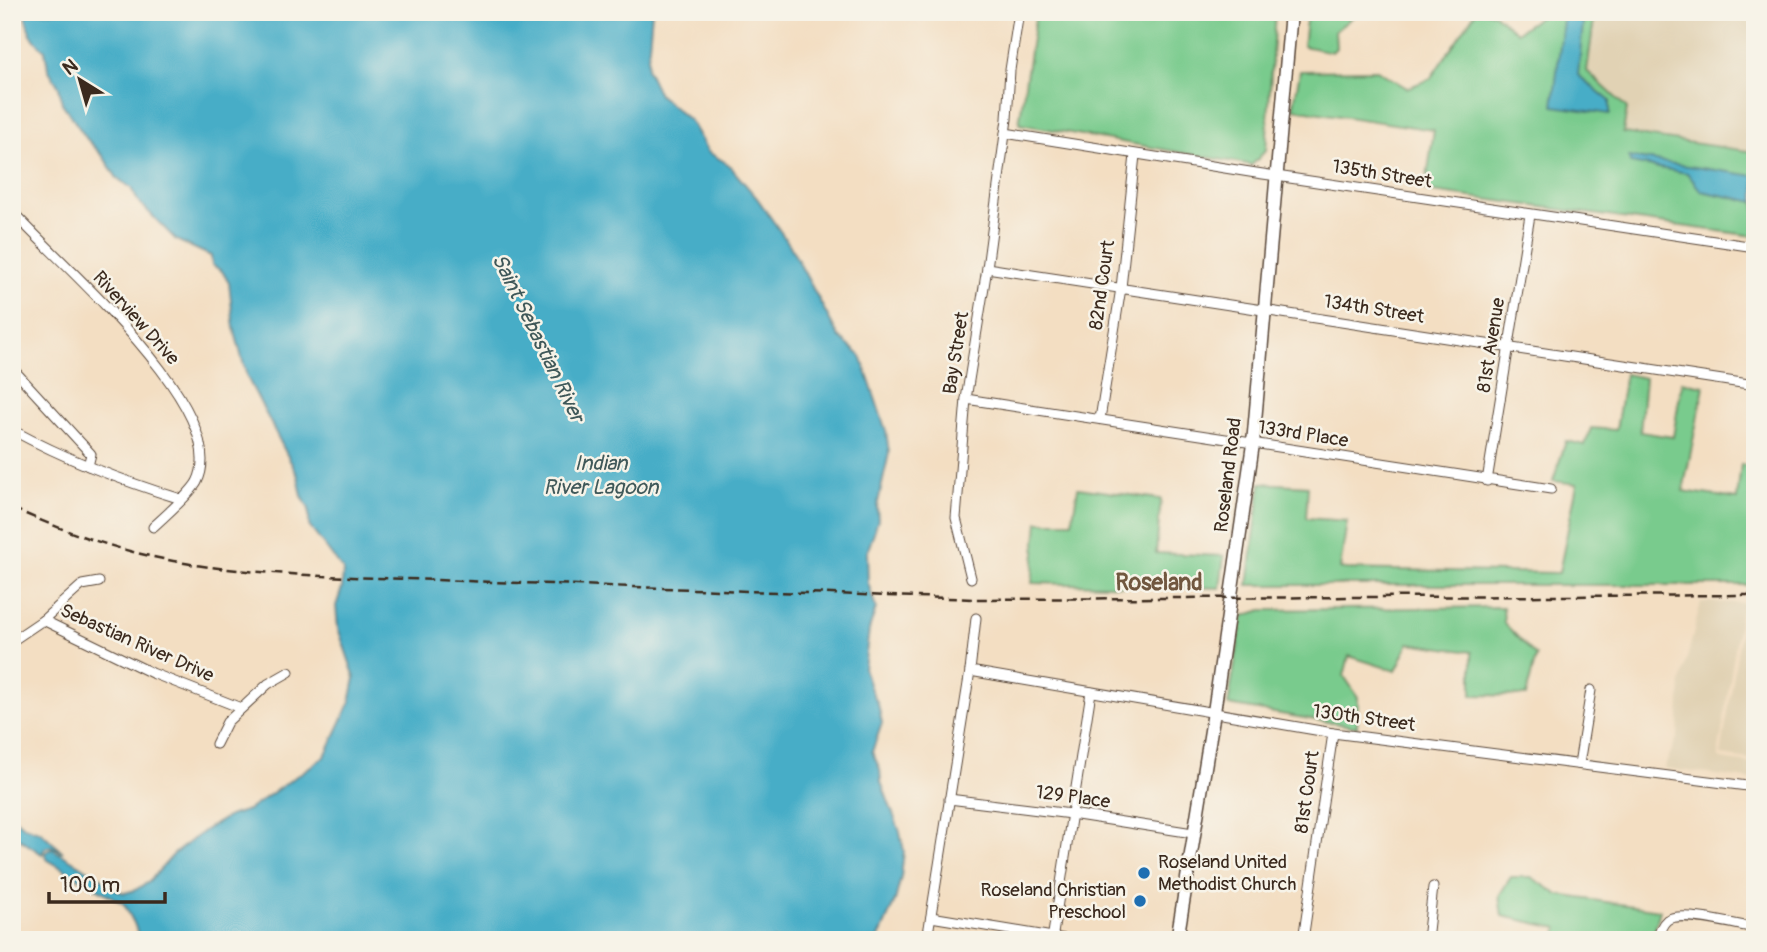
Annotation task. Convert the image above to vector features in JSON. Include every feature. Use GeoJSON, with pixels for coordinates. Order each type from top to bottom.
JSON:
{"type":"FeatureCollection","features":[{"type":"Feature","properties":{"kind":"main road","name":"Roseland Road"},"geometry":{"type":"LineString","coordinates":[[1177,940],[1253,444],[1292,12]]}},
{"type":"Feature","properties":{"kind":"street","name":"Bay Street"},"geometry":{"type":"LineString","coordinates":[[971,578],[956,518],[966,399],[987,268],[1005,132],[1010,70],[1020,12]]}},
{"type":"Feature","properties":{"kind":"street","name":"135th Street"},"geometry":{"type":"LineString","coordinates":[[1005,132],[1135,155],[1755,247]]}},
{"type":"Feature","properties":{"kind":"street","name":"82nd Court"},"geometry":{"type":"LineString","coordinates":[[1100,419],[1121,288],[1135,155]]}},
{"type":"Feature","properties":{"kind":"street","name":"Riverview Drive"},"geometry":{"type":"LineString","coordinates":[[12,212],[143,347],[183,401],[195,422],[201,444],[202,465],[197,483],[153,527]]}},
{"type":"Feature","properties":{"kind":"street","name":"81st Avenue"},"geometry":{"type":"LineString","coordinates":[[1487,481],[1530,215]]}},
{"type":"Feature","properties":{"kind":"street","name":"134th Street"},"geometry":{"type":"LineString","coordinates":[[987,268],[1755,385]]}},
{"type":"Feature","properties":{"kind":"street"},"geometry":{"type":"LineString","coordinates":[[12,368],[91,454],[88,466]]}},
{"type":"Feature","properties":{"kind":"street","name":"133rd Place"},"geometry":{"type":"LineString","coordinates":[[966,399],[1552,489]]}},
{"type":"Feature","properties":{"kind":"street"},"geometry":{"type":"LineString","coordinates":[[12,430],[49,450],[130,484],[181,499]]}},
{"type":"Feature","properties":{"kind":"street","name":"Sebastian River Drive"},"geometry":{"type":"LineString","coordinates":[[99,582],[82,585],[43,620],[152,673],[241,708]]}},
{"type":"Feature","properties":{"kind":"street"},"geometry":{"type":"LineString","coordinates":[[927,940],[976,618]]}},
{"type":"Feature","properties":{"kind":"street"},"geometry":{"type":"LineString","coordinates":[[12,641],[43,620]]}},
{"type":"Feature","properties":{"kind":"street","name":"130th Street"},"geometry":{"type":"LineString","coordinates":[[970,671],[1333,733],[1755,787]]}},
{"type":"Feature","properties":{"kind":"street"},"geometry":{"type":"LineString","coordinates":[[216,744],[227,722],[241,708],[268,684],[289,672]]}},
{"type":"Feature","properties":{"kind":"street"},"geometry":{"type":"LineString","coordinates":[[1579,764],[1591,690]]}},
{"type":"Feature","properties":{"kind":"street"},"geometry":{"type":"LineString","coordinates":[[1052,939],[1091,692]]}},
{"type":"Feature","properties":{"kind":"street","name":"81st Court"},"geometry":{"type":"LineString","coordinates":[[1303,940],[1333,733]]}},
{"type":"Feature","properties":{"kind":"street","name":"129 Place"},"geometry":{"type":"LineString","coordinates":[[949,799],[1193,833]]}},
{"type":"Feature","properties":{"kind":"street"},"geometry":{"type":"LineString","coordinates":[[1427,940],[1433,887]]}},
{"type":"Feature","properties":{"kind":"street"},"geometry":{"type":"LineString","coordinates":[[1657,940],[1660,929],[1668,920],[1681,916],[1755,928]]}},
{"type":"Feature","properties":{"kind":"street"},"geometry":{"type":"LineString","coordinates":[[931,917],[1071,940]]}},
{"type":"Feature","properties":{"kind":"shaded area"},"geometry":{"type":"Polygon","coordinates":[[[1595,12],[1755,12],[1755,152],[1622,133],[1587,71],[1595,12]]]}},
{"type":"Feature","properties":{"kind":"shaded area"},"geometry":{"type":"Polygon","coordinates":[[[1701,602],[1755,603],[1755,609],[1741,610],[1718,756],[1721,759],[1755,764],[1755,780],[1664,768],[1678,736],[1681,683],[1701,602]]]}},
{"type":"Feature","properties":{"kind":"shaded area"},"geometry":{"type":"Polygon","coordinates":[[[1744,612],[1755,612],[1755,760],[1721,755],[1744,612]]]}},
{"type":"Feature","properties":{"kind":"green space"},"geometry":{"type":"Polygon","coordinates":[[[1036,12],[1275,12],[1266,150],[1252,165],[1019,124],[1036,12]]]}},
{"type":"Feature","properties":{"kind":"green space"},"geometry":{"type":"Polygon","coordinates":[[[1307,12],[1359,12],[1335,31],[1336,48],[1332,52],[1303,46],[1307,12]]]}},
{"type":"Feature","properties":{"kind":"green space"},"geometry":{"type":"Polygon","coordinates":[[[1476,12],[1492,12],[1517,32],[1542,15],[1541,12],[1595,12],[1587,71],[1627,108],[1623,133],[1755,152],[1755,236],[1425,191],[1434,130],[1293,109],[1300,71],[1377,70],[1407,88],[1430,79],[1476,12]]]}},
{"type":"Feature","properties":{"kind":"green space"},"geometry":{"type":"Polygon","coordinates":[[[1625,374],[1645,378],[1640,432],[1673,437],[1682,382],[1704,386],[1683,491],[1737,499],[1741,464],[1755,468],[1755,585],[1248,585],[1261,483],[1308,486],[1306,518],[1347,521],[1340,569],[1559,573],[1577,484],[1553,481],[1566,441],[1585,445],[1591,428],[1616,430],[1625,374]]]}},
{"type":"Feature","properties":{"kind":"green space"},"geometry":{"type":"Polygon","coordinates":[[[1078,488],[1161,499],[1156,553],[1224,556],[1220,588],[1032,583],[1038,522],[1072,522],[1078,488]]]}},
{"type":"Feature","properties":{"kind":"green space"},"geometry":{"type":"Polygon","coordinates":[[[1503,607],[1504,623],[1536,656],[1526,696],[1472,695],[1472,652],[1409,643],[1396,671],[1349,656],[1344,676],[1358,697],[1357,727],[1228,705],[1243,616],[1262,610],[1503,607]]]}},
{"type":"Feature","properties":{"kind":"green space"},"geometry":{"type":"Polygon","coordinates":[[[1511,877],[1531,877],[1559,895],[1660,910],[1652,940],[1557,940],[1558,928],[1502,916],[1499,896],[1511,877]]]}},
{"type":"Feature","properties":{"kind":"water","name":"Indian River Lagoon"},"geometry":{"type":"Polygon","coordinates":[[[25,12],[652,12],[647,69],[659,95],[690,121],[708,152],[728,164],[757,198],[789,244],[839,337],[861,356],[886,431],[889,453],[877,507],[878,520],[867,553],[868,583],[876,608],[869,630],[864,669],[878,704],[882,723],[872,752],[880,769],[881,782],[900,832],[904,851],[895,901],[878,940],[140,940],[124,904],[48,860],[45,856],[47,851],[52,849],[125,893],[149,882],[174,854],[205,830],[229,816],[248,810],[325,756],[350,703],[355,678],[338,628],[336,606],[342,588],[343,570],[309,526],[309,509],[302,496],[298,476],[247,377],[234,328],[229,283],[222,271],[212,265],[211,256],[176,240],[138,201],[131,188],[117,178],[103,156],[87,139],[62,103],[59,87],[48,69],[45,50],[31,34],[25,12]]]}},
{"type":"Feature","properties":{"kind":"water"},"geometry":{"type":"Polygon","coordinates":[[[1564,12],[1584,12],[1578,75],[1610,101],[1610,114],[1553,106],[1564,12]]]}},
{"type":"Feature","properties":{"kind":"water"},"geometry":{"type":"Polygon","coordinates":[[[1629,157],[1755,176],[1755,202],[1701,191],[1687,173],[1630,163],[1629,157]]]}},
{"type":"Feature","properties":{"kind":"water"},"geometry":{"type":"Polygon","coordinates":[[[12,817],[24,826],[41,832],[63,852],[51,846],[45,848],[42,854],[12,834],[12,817]]]}},
{"type":"Feature","properties":{"kind":"railway"},"geometry":{"type":"LineString","coordinates":[[12,508],[94,540],[157,558],[233,570],[323,576],[975,599],[1755,595]]}},
{"type":"Feature","properties":{"kind":"place","name":"Roseland United Methodist Church"},"geometry":{"type":"Point","coordinates":[1144,873]}},
{"type":"Feature","properties":{"kind":"place","name":"Roseland Christian Preschool"},"geometry":{"type":"Point","coordinates":[1140,901]}},
{"type":"Feature","properties":{"kind":"district","name":"Roseland"},"geometry":{"type":"Point","coordinates":[1159,582]}},
{"type":"Feature","properties":{"kind":"water label","name":"Saint Sebastian River"},"geometry":{"type":"Point","coordinates":[538,338]}}]}
